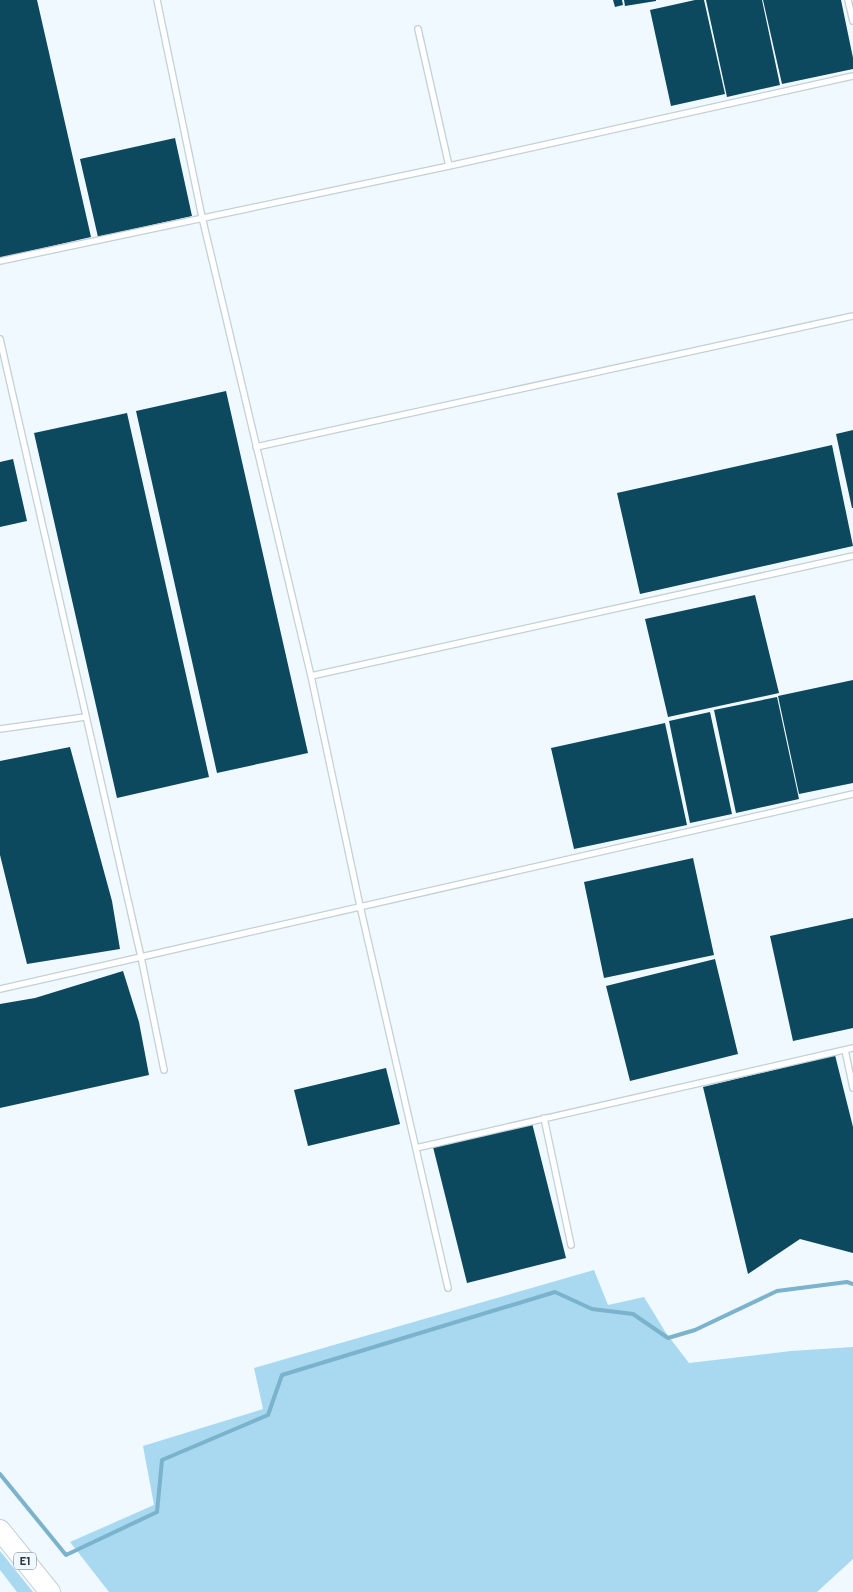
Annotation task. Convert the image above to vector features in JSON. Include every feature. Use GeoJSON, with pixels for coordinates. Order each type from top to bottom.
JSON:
{"type":"FeatureCollection","features":[{"type":"Feature","properties":{"kind":"highway","name":"E1"},"geometry":{"type":"LineString","coordinates":[[0,1530],[50,1592]]}},
{"type":"Feature","properties":{"kind":"lane"},"geometry":{"type":"LineString","coordinates":[[157,0],[202,217],[311,676],[360,906],[448,1288]]}},
{"type":"Feature","properties":{"kind":"lane"},"geometry":{"type":"LineString","coordinates":[[848,0],[853,20]]}},
{"type":"Feature","properties":{"kind":"lane"},"geometry":{"type":"LineString","coordinates":[[418,29],[449,166]]}},
{"type":"Feature","properties":{"kind":"lane"},"geometry":{"type":"LineString","coordinates":[[0,261],[449,166],[853,76]]}},
{"type":"Feature","properties":{"kind":"lane"},"geometry":{"type":"LineString","coordinates":[[256,447],[853,316]]}},
{"type":"Feature","properties":{"kind":"lane"},"geometry":{"type":"LineString","coordinates":[[0,339],[141,957],[164,1070]]}},
{"type":"Feature","properties":{"kind":"lane"},"geometry":{"type":"LineString","coordinates":[[311,676],[853,556]]}},
{"type":"Feature","properties":{"kind":"lane"},"geometry":{"type":"LineString","coordinates":[[0,729],[85,717]]}},
{"type":"Feature","properties":{"kind":"lane"},"geometry":{"type":"LineString","coordinates":[[0,989],[853,794]]}},
{"type":"Feature","properties":{"kind":"lane"},"geometry":{"type":"LineString","coordinates":[[416,1148],[853,1048]]}},
{"type":"Feature","properties":{"kind":"lane"},"geometry":{"type":"LineString","coordinates":[[845,1050],[853,1088]]}},
{"type":"Feature","properties":{"kind":"lane"},"geometry":{"type":"LineString","coordinates":[[544,1118],[571,1245]]}},
{"type":"Feature","properties":{"kind":"shaded area"},"geometry":{"type":"Polygon","coordinates":[[[594,1270],[608,1305],[644,1297],[666,1333],[689,1363],[791,1351],[853,1347],[853,1559],[817,1592],[109,1592],[70,1542],[154,1505],[143,1446],[263,1409],[254,1368],[594,1270]]]}},
{"type":"Feature","properties":{"kind":"shaded area"},"geometry":{"type":"Polygon","coordinates":[[[0,1551],[33,1592],[17,1592],[0,1570],[0,1551]]]}},
{"type":"Feature","properties":{"kind":"building"},"geometry":{"type":"Polygon","coordinates":[[[0,0],[37,0],[91,237],[0,258],[0,0]]]}},
{"type":"Feature","properties":{"kind":"building"},"geometry":{"type":"Polygon","coordinates":[[[613,0],[622,0],[623,5],[615,7],[613,0]]]}},
{"type":"Feature","properties":{"kind":"building"},"geometry":{"type":"Polygon","coordinates":[[[624,0],[656,0],[656,1],[625,6],[624,0]]]}},
{"type":"Feature","properties":{"kind":"building"},"geometry":{"type":"Polygon","coordinates":[[[695,0],[704,0],[725,94],[671,106],[650,10],[695,0]]]}},
{"type":"Feature","properties":{"kind":"building"},"geometry":{"type":"Polygon","coordinates":[[[706,0],[762,0],[780,85],[727,97],[706,0]]]}},
{"type":"Feature","properties":{"kind":"building"},"geometry":{"type":"Polygon","coordinates":[[[763,0],[841,0],[853,58],[853,69],[782,84],[763,0]]]}},
{"type":"Feature","properties":{"kind":"building"},"geometry":{"type":"Polygon","coordinates":[[[175,138],[192,216],[98,237],[80,159],[175,138]]]}},
{"type":"Feature","properties":{"kind":"building"},"geometry":{"type":"Polygon","coordinates":[[[226,391],[308,753],[217,773],[136,411],[226,391]]]}},
{"type":"Feature","properties":{"kind":"building"},"geometry":{"type":"Polygon","coordinates":[[[127,413],[209,777],[117,798],[34,433],[127,413]]]}},
{"type":"Feature","properties":{"kind":"building"},"geometry":{"type":"Polygon","coordinates":[[[853,430],[853,508],[852,508],[836,434],[853,430]]]}},
{"type":"Feature","properties":{"kind":"building"},"geometry":{"type":"Polygon","coordinates":[[[832,445],[853,546],[640,594],[617,493],[832,445]]]}},
{"type":"Feature","properties":{"kind":"building"},"geometry":{"type":"Polygon","coordinates":[[[13,459],[27,521],[0,527],[0,462],[13,459]]]}},
{"type":"Feature","properties":{"kind":"building"},"geometry":{"type":"Polygon","coordinates":[[[755,595],[779,693],[668,717],[645,619],[755,595]]]}},
{"type":"Feature","properties":{"kind":"building"},"geometry":{"type":"Polygon","coordinates":[[[853,680],[853,783],[799,794],[778,696],[853,680]]]}},
{"type":"Feature","properties":{"kind":"building"},"geometry":{"type":"Polygon","coordinates":[[[777,697],[799,799],[736,813],[714,710],[777,697]]]}},
{"type":"Feature","properties":{"kind":"building"},"geometry":{"type":"Polygon","coordinates":[[[710,712],[732,814],[690,823],[669,721],[710,712]]]}},
{"type":"Feature","properties":{"kind":"building"},"geometry":{"type":"Polygon","coordinates":[[[665,723],[687,825],[574,849],[551,748],[665,723]]]}},
{"type":"Feature","properties":{"kind":"building"},"geometry":{"type":"Polygon","coordinates":[[[70,747],[112,901],[120,949],[27,964],[0,855],[0,761],[70,747]]]}},
{"type":"Feature","properties":{"kind":"building"},"geometry":{"type":"Polygon","coordinates":[[[693,858],[714,955],[604,978],[584,882],[693,858]]]}},
{"type":"Feature","properties":{"kind":"building"},"geometry":{"type":"Polygon","coordinates":[[[853,918],[853,1028],[793,1041],[770,936],[853,918]]]}},
{"type":"Feature","properties":{"kind":"building"},"geometry":{"type":"Polygon","coordinates":[[[715,959],[738,1054],[630,1081],[606,986],[715,959]]]}},
{"type":"Feature","properties":{"kind":"building"},"geometry":{"type":"Polygon","coordinates":[[[123,971],[139,1022],[149,1075],[0,1108],[0,1004],[35,998],[123,971]]]}},
{"type":"Feature","properties":{"kind":"building"},"geometry":{"type":"Polygon","coordinates":[[[835,1055],[853,1127],[853,1253],[800,1239],[748,1274],[703,1087],[835,1055]]]}},
{"type":"Feature","properties":{"kind":"building"},"geometry":{"type":"Polygon","coordinates":[[[386,1068],[400,1124],[308,1146],[294,1090],[386,1068]]]}},
{"type":"Feature","properties":{"kind":"building"},"geometry":{"type":"Polygon","coordinates":[[[532,1123],[566,1258],[467,1283],[433,1147],[532,1123]]]}},
{"type":"Feature","properties":{"kind":"waterway"},"geometry":{"type":"LineString","coordinates":[[0,1474],[66,1555],[157,1512],[162,1460],[268,1415],[282,1375],[555,1292],[592,1309],[633,1314],[668,1338],[695,1330],[777,1291],[847,1282],[853,1284]]}}]}
